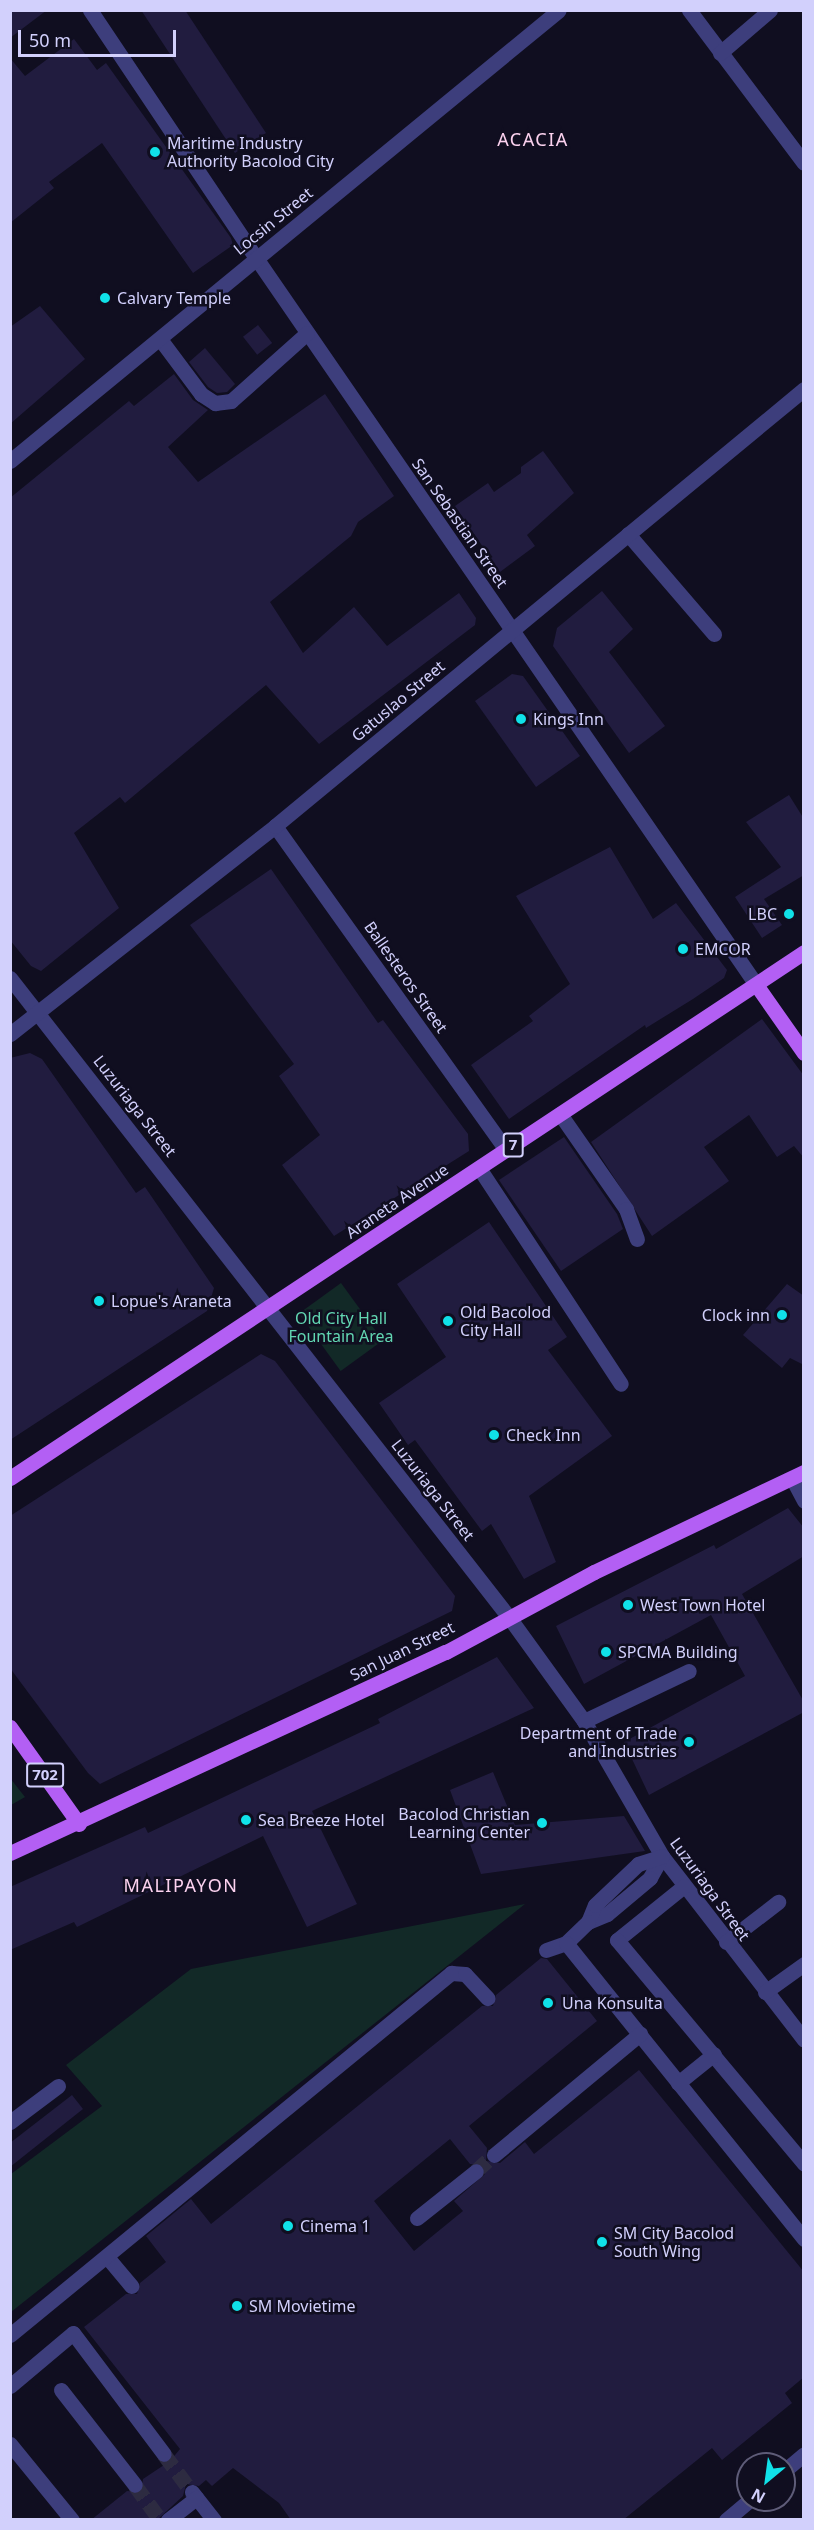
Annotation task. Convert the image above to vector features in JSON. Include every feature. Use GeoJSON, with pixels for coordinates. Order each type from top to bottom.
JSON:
{"type":"FeatureCollection","features":[{"type":"Feature","properties":{"kind":"main road","name":"Araneta Avenue"},"geometry":{"type":"LineString","coordinates":[[10,1478],[757,986],[804,952]]}},
{"type":"Feature","properties":{"kind":"main road","name":"San Sebastian Street"},"geometry":{"type":"LineString","coordinates":[[757,986],[804,1053]]}},
{"type":"Feature","properties":{"kind":"main road","name":"San Juan Street"},"geometry":{"type":"LineString","coordinates":[[10,1853],[79,1824],[446,1652],[508,1616],[798,1475]]}},
{"type":"Feature","properties":{"kind":"main road","name":"702"},"geometry":{"type":"LineString","coordinates":[[10,1727],[79,1824]]}},
{"type":"Feature","properties":{"kind":"street","name":"San Sebastian Street"},"geometry":{"type":"LineString","coordinates":[[90,10],[307,333],[757,986]]}},
{"type":"Feature","properties":{"kind":"street","name":"Locsin Street"},"geometry":{"type":"LineString","coordinates":[[10,461],[559,10]]}},
{"type":"Feature","properties":{"kind":"street"},"geometry":{"type":"LineString","coordinates":[[689,10],[804,163]]}},
{"type":"Feature","properties":{"kind":"street"},"geometry":{"type":"LineString","coordinates":[[720,53],[770,10]]}},
{"type":"Feature","properties":{"kind":"street"},"geometry":{"type":"LineString","coordinates":[[160,339],[201,394],[214,403],[231,401],[307,333]]}},
{"type":"Feature","properties":{"kind":"street","name":"Gatuslao Street"},"geometry":{"type":"LineString","coordinates":[[10,1034],[274,826],[804,389]]}},
{"type":"Feature","properties":{"kind":"street"},"geometry":{"type":"LineString","coordinates":[[628,534],[714,634]]}},
{"type":"Feature","properties":{"kind":"street","name":"Ballesteros Street"},"geometry":{"type":"LineString","coordinates":[[274,826],[506,1150]]}},
{"type":"Feature","properties":{"kind":"street","name":"Luzuriaga Street"},"geometry":{"type":"LineString","coordinates":[[10,978],[269,1306],[508,1616],[584,1721],[662,1856],[726,1942],[804,2040]]}},
{"type":"Feature","properties":{"kind":"street"},"geometry":{"type":"LineString","coordinates":[[560,1114],[626,1209],[637,1239]]}},
{"type":"Feature","properties":{"kind":"street"},"geometry":{"type":"LineString","coordinates":[[479,1168],[621,1384]]}},
{"type":"Feature","properties":{"kind":"street"},"geometry":{"type":"LineString","coordinates":[[798,1475],[804,1501]]}},
{"type":"Feature","properties":{"kind":"street"},"geometry":{"type":"LineString","coordinates":[[584,1721],[689,1671]]}},
{"type":"Feature","properties":{"kind":"street"},"geometry":{"type":"LineString","coordinates":[[546,1950],[566,1943],[588,1922],[595,1905],[638,1864],[662,1856]]}},
{"type":"Feature","properties":{"kind":"street"},"geometry":{"type":"LineString","coordinates":[[684,1886],[617,1940],[804,2164]]}},
{"type":"Feature","properties":{"kind":"street"},"geometry":{"type":"LineString","coordinates":[[726,1942],[778,1902]]}},
{"type":"Feature","properties":{"kind":"street"},"geometry":{"type":"LineString","coordinates":[[566,1943],[804,2239]]}},
{"type":"Feature","properties":{"kind":"street"},"geometry":{"type":"LineString","coordinates":[[765,1992],[804,1964]]}},
{"type":"Feature","properties":{"kind":"street"},"geometry":{"type":"LineString","coordinates":[[10,2336],[451,1974],[465,1974],[487,1998]]}},
{"type":"Feature","properties":{"kind":"street"},"geometry":{"type":"LineString","coordinates":[[494,2155],[640,2034]]}},
{"type":"Feature","properties":{"kind":"street"},"geometry":{"type":"LineString","coordinates":[[678,2083],[714,2054]]}},
{"type":"Feature","properties":{"kind":"street"},"geometry":{"type":"LineString","coordinates":[[10,2122],[58,2085]]}},
{"type":"Feature","properties":{"kind":"street"},"geometry":{"type":"LineString","coordinates":[[417,2218],[476,2171]]}},
{"type":"Feature","properties":{"kind":"street"},"geometry":{"type":"LineString","coordinates":[[107,2257],[131,2286]]}},
{"type":"Feature","properties":{"kind":"street"},"geometry":{"type":"LineString","coordinates":[[10,2386],[74,2334],[164,2454]]}},
{"type":"Feature","properties":{"kind":"street"},"geometry":{"type":"LineString","coordinates":[[61,2390],[135,2485]]}},
{"type":"Feature","properties":{"kind":"street"},"geometry":{"type":"LineString","coordinates":[[10,2444],[72,2520]]}},
{"type":"Feature","properties":{"kind":"street"},"geometry":{"type":"LineString","coordinates":[[168,2520],[194,2495],[214,2520]]}},
{"type":"Feature","properties":{"kind":"green space","name":"Old City Hall Fountain Area"},"geometry":{"type":"Polygon","coordinates":[[[341,1283],[383,1340],[341,1371],[299,1314],[341,1283]]]}},
{"type":"Feature","properties":{"kind":"green space"},"geometry":{"type":"Polygon","coordinates":[[[10,1778],[25,1797],[11,1805],[10,1805],[10,1778]]]}},
{"type":"Feature","properties":{"kind":"green space"},"geometry":{"type":"Polygon","coordinates":[[[525,1904],[11,2312],[11,2174],[102,2106],[66,2065],[191,1969],[525,1904]]]}},
{"type":"Feature","properties":{"kind":"building"},"geometry":{"type":"Polygon","coordinates":[[[10,10],[47,10],[10,38],[10,10]]]}},
{"type":"Feature","properties":{"kind":"building"},"geometry":{"type":"Polygon","coordinates":[[[141,10],[185,10],[266,133],[235,153],[141,10]]]}},
{"type":"Feature","properties":{"kind":"building"},"geometry":{"type":"Polygon","coordinates":[[[74,39],[97,70],[106,63],[231,238],[233,245],[193,273],[102,143],[49,182],[54,188],[10,223],[10,58],[25,76],[74,39]]]}},
{"type":"Feature","properties":{"kind":"building"},"geometry":{"type":"Polygon","coordinates":[[[40,306],[85,359],[10,424],[10,327],[40,306]]]}},
{"type":"Feature","properties":{"kind":"building"},"geometry":{"type":"Polygon","coordinates":[[[258,325],[272,343],[257,355],[243,337],[258,325]]]}},
{"type":"Feature","properties":{"kind":"building"},"geometry":{"type":"Polygon","coordinates":[[[205,348],[235,384],[227,392],[217,393],[208,387],[189,362],[205,348]]]}},
{"type":"Feature","properties":{"kind":"building"},"geometry":{"type":"Polygon","coordinates":[[[174,374],[193,400],[208,410],[168,447],[198,482],[325,394],[394,496],[358,522],[351,536],[270,602],[303,653],[354,607],[387,646],[459,593],[476,618],[475,625],[319,744],[266,685],[125,803],[120,797],[74,833],[119,908],[41,971],[31,966],[10,940],[10,498],[129,401],[134,406],[174,374]]]}},
{"type":"Feature","properties":{"kind":"building"},"geometry":{"type":"Polygon","coordinates":[[[543,451],[574,493],[527,535],[535,546],[500,572],[455,506],[488,483],[494,492],[521,473],[521,467],[543,451]]]}},
{"type":"Feature","properties":{"kind":"building"},"geometry":{"type":"Polygon","coordinates":[[[602,591],[633,629],[609,652],[665,726],[629,753],[553,646],[557,628],[602,591]]]}},
{"type":"Feature","properties":{"kind":"building","name":"Kings Inn"},"geometry":{"type":"Polygon","coordinates":[[[512,674],[523,676],[580,756],[536,787],[475,701],[512,674]]]}},
{"type":"Feature","properties":{"kind":"building"},"geometry":{"type":"Polygon","coordinates":[[[789,795],[804,819],[804,875],[764,899],[782,925],[762,938],[735,897],[781,867],[746,822],[789,795]]]}},
{"type":"Feature","properties":{"kind":"building"},"geometry":{"type":"Polygon","coordinates":[[[610,847],[653,919],[676,903],[727,970],[724,978],[646,1028],[645,1025],[509,1119],[471,1065],[533,1021],[529,1016],[570,984],[516,896],[610,847]]]}},
{"type":"Feature","properties":{"kind":"building"},"geometry":{"type":"Polygon","coordinates":[[[271,869],[378,1023],[383,1020],[468,1134],[469,1151],[334,1236],[282,1165],[320,1135],[279,1076],[294,1064],[190,925],[271,869]]]}},
{"type":"Feature","properties":{"kind":"building"},"geometry":{"type":"Polygon","coordinates":[[[762,1019],[804,1076],[804,1158],[794,1146],[777,1157],[749,1115],[704,1147],[729,1181],[652,1236],[591,1142],[762,1019]]]}},
{"type":"Feature","properties":{"kind":"building"},"geometry":{"type":"Polygon","coordinates":[[[30,1053],[42,1059],[136,1193],[145,1187],[214,1288],[207,1311],[10,1440],[10,1058],[30,1053]]]}},
{"type":"Feature","properties":{"kind":"building"},"geometry":{"type":"Polygon","coordinates":[[[564,1137],[617,1214],[623,1229],[561,1271],[499,1180],[564,1137]]]}},
{"type":"Feature","properties":{"kind":"building"},"geometry":{"type":"Polygon","coordinates":[[[489,1222],[567,1337],[548,1350],[612,1436],[529,1496],[556,1562],[524,1579],[491,1524],[482,1531],[415,1440],[408,1445],[379,1403],[446,1357],[397,1284],[489,1222]]]}},
{"type":"Feature","properties":{"kind":"building","name":"Clock inn"},"geometry":{"type":"Polygon","coordinates":[[[787,1284],[804,1296],[804,1365],[790,1358],[782,1368],[743,1335],[787,1284]]]}},
{"type":"Feature","properties":{"kind":"building"},"geometry":{"type":"Polygon","coordinates":[[[261,1354],[275,1361],[455,1596],[452,1611],[100,1784],[88,1773],[10,1668],[10,1516],[261,1354]]]}},
{"type":"Feature","properties":{"kind":"building","name":"SPCMA Building"},"geometry":{"type":"Polygon","coordinates":[[[788,1508],[804,1528],[804,1556],[742,1594],[804,1702],[804,1712],[649,1795],[624,1742],[745,1676],[711,1615],[584,1684],[556,1626],[714,1545],[716,1549],[788,1508]]]}},
{"type":"Feature","properties":{"kind":"building"},"geometry":{"type":"Polygon","coordinates":[[[497,1657],[534,1708],[312,1811],[357,1904],[307,1927],[263,1836],[77,1927],[74,1922],[10,1950],[10,1887],[145,1827],[148,1833],[380,1723],[378,1719],[497,1657]]]}},
{"type":"Feature","properties":{"kind":"building"},"geometry":{"type":"Polygon","coordinates":[[[493,1772],[515,1825],[624,1816],[645,1851],[481,1874],[450,1790],[493,1772]]]}},
{"type":"Feature","properties":{"kind":"building","name":"SM City Bacolod South Wing"},"geometry":{"type":"Polygon","coordinates":[[[541,1958],[547,1959],[597,2021],[469,2126],[487,2148],[486,2161],[500,2163],[525,2142],[534,2154],[639,2070],[804,2272],[804,2377],[785,2393],[792,2403],[722,2460],[712,2448],[623,2520],[291,2520],[279,2503],[233,2468],[212,2486],[206,2480],[199,2486],[186,2484],[183,2496],[157,2520],[91,2520],[127,2491],[141,2492],[143,2479],[170,2461],[180,2449],[84,2327],[126,2294],[137,2294],[140,2283],[166,2262],[146,2236],[191,2199],[211,2224],[482,2006],[493,2006],[496,1995],[541,1958]],[[450,2139],[374,2201],[414,2251],[463,2211],[454,2201],[485,2174],[483,2165],[470,2164],[450,2139]]]}},
{"type":"Feature","properties":{"kind":"building"},"geometry":{"type":"Polygon","coordinates":[[[72,2095],[83,2109],[10,2167],[10,2143],[72,2095]]]}},
{"type":"Feature","properties":{"kind":"tunnel"},"geometry":{"type":"LineString","coordinates":[[476,2171],[494,2155]]}},
{"type":"Feature","properties":{"kind":"tunnel"},"geometry":{"type":"LineString","coordinates":[[164,2454],[192,2492]]}},
{"type":"Feature","properties":{"kind":"tunnel"},"geometry":{"type":"LineString","coordinates":[[135,2485],[159,2518]]}},
{"type":"Feature","properties":{"kind":"place","name":"Maritime Industry Authority Bacolod City"},"geometry":{"type":"Point","coordinates":[155,152]}},
{"type":"Feature","properties":{"kind":"place","name":"Calvary Temple"},"geometry":{"type":"Point","coordinates":[105,298]}},
{"type":"Feature","properties":{"kind":"place","name":"Kings Inn"},"geometry":{"type":"Point","coordinates":[521,719]}},
{"type":"Feature","properties":{"kind":"place","name":"LBC"},"geometry":{"type":"Point","coordinates":[789,914]}},
{"type":"Feature","properties":{"kind":"place","name":"EMCOR"},"geometry":{"type":"Point","coordinates":[683,949]}},
{"type":"Feature","properties":{"kind":"place","name":"Lopue's Araneta"},"geometry":{"type":"Point","coordinates":[99,1301]}},
{"type":"Feature","properties":{"kind":"place","name":"Clock inn"},"geometry":{"type":"Point","coordinates":[782,1315]}},
{"type":"Feature","properties":{"kind":"place","name":"Old Bacolod City Hall"},"geometry":{"type":"Point","coordinates":[448,1321]}},
{"type":"Feature","properties":{"kind":"place","name":"Check Inn"},"geometry":{"type":"Point","coordinates":[494,1435]}},
{"type":"Feature","properties":{"kind":"place","name":"West Town Hotel"},"geometry":{"type":"Point","coordinates":[628,1605]}},
{"type":"Feature","properties":{"kind":"place","name":"SPCMA Building"},"geometry":{"type":"Point","coordinates":[606,1652]}},
{"type":"Feature","properties":{"kind":"place","name":"Department of Trade and Industries"},"geometry":{"type":"Point","coordinates":[689,1742]}},
{"type":"Feature","properties":{"kind":"place","name":"Sea Breeze Hotel"},"geometry":{"type":"Point","coordinates":[246,1820]}},
{"type":"Feature","properties":{"kind":"place","name":"Bacolod Christian Learning Center"},"geometry":{"type":"Point","coordinates":[542,1823]}},
{"type":"Feature","properties":{"kind":"place","name":"Una Konsulta"},"geometry":{"type":"Point","coordinates":[548,2003]}},
{"type":"Feature","properties":{"kind":"place","name":"Cinema 1"},"geometry":{"type":"Point","coordinates":[288,2226]}},
{"type":"Feature","properties":{"kind":"place","name":"SM City Bacolod South Wing"},"geometry":{"type":"Point","coordinates":[602,2242]}},
{"type":"Feature","properties":{"kind":"place","name":"SM Movietime"},"geometry":{"type":"Point","coordinates":[237,2306]}},
{"type":"Feature","properties":{"kind":"district","name":"ACACIA"},"geometry":{"type":"Point","coordinates":[533,139]}},
{"type":"Feature","properties":{"kind":"district","name":"MALIPAYON"},"geometry":{"type":"Point","coordinates":[181,1885]}}]}
